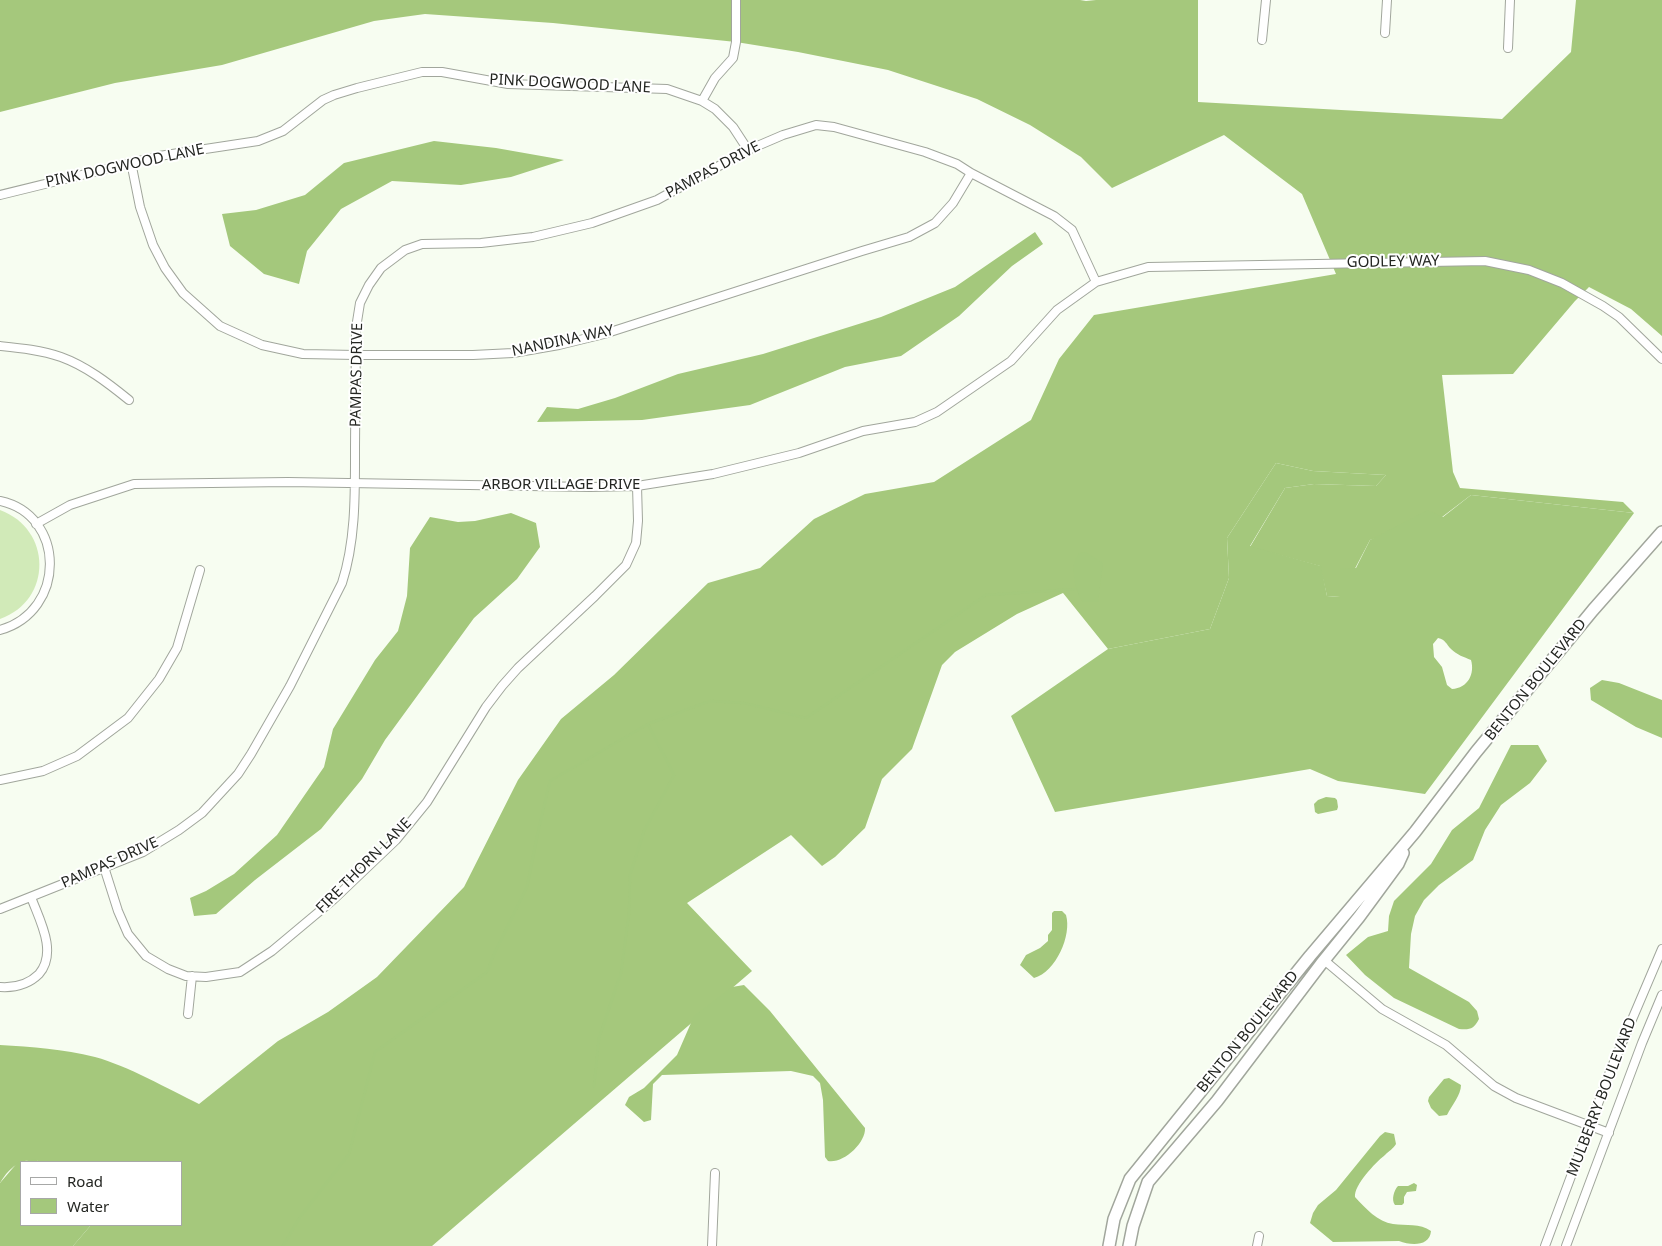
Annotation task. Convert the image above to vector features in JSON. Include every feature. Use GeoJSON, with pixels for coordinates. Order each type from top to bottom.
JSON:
{"type":"FeatureCollection","features":[{"type":"Feature","properties":{"kind":"street"},"geometry":{"type":"LineString","coordinates":[[702,101],[715,78],[733,58],[736,42],[736,0]]}},
{"type":"Feature","properties":{"kind":"street"},"geometry":{"type":"LineString","coordinates":[[1262,40],[1266,0]]}},
{"type":"Feature","properties":{"kind":"street"},"geometry":{"type":"LineString","coordinates":[[1385,33],[1387,0]]}},
{"type":"Feature","properties":{"kind":"street"},"geometry":{"type":"LineString","coordinates":[[1508,48],[1510,0]]}},
{"type":"Feature","properties":{"kind":"street","name":"PINK DOGWOOD LANE"},"geometry":{"type":"LineString","coordinates":[[0,195],[131,162],[258,141],[283,131],[324,100],[334,95],[422,72],[442,72],[508,84],[667,89],[702,101],[715,109],[733,127],[748,150]]}},
{"type":"Feature","properties":{"kind":"street","name":"PAMPAS DRIVE"},"geometry":{"type":"LineString","coordinates":[[0,909],[143,852],[202,813],[238,774],[290,686],[342,583],[352,538],[355,484],[356,328],[360,303],[369,285],[382,268],[405,250],[422,244],[484,243],[533,237],[592,223],[657,200],[748,150],[792,132],[816,125],[829,126],[925,152],[957,164],[1054,216],[1072,230],[1096,282]]}},
{"type":"Feature","properties":{"kind":"street","name":"NANDINA WAY"},"geometry":{"type":"LineString","coordinates":[[131,162],[140,206],[160,260],[183,293],[220,326],[262,346],[303,354],[356,355],[513,353],[559,345],[604,334],[909,237],[935,223],[953,203],[971,173]]}},
{"type":"Feature","properties":{"kind":"street","name":"GODLEY WAY"},"geometry":{"type":"LineString","coordinates":[[1096,282],[1148,268],[1485,261],[1529,270],[1562,283],[1619,317],[1662,359]]}},
{"type":"Feature","properties":{"kind":"street","name":"ARBOR VILLAGE DRIVE"},"geometry":{"type":"LineString","coordinates":[[36,524],[70,505],[134,484],[288,482],[590,487],[637,486],[713,474],[799,453],[863,431],[915,422],[937,412],[1011,361],[1057,310],[1096,282]]}},
{"type":"Feature","properties":{"kind":"street"},"geometry":{"type":"LineString","coordinates":[[0,346],[29,349],[61,357],[102,379],[129,400]]}},
{"type":"Feature","properties":{"kind":"street","name":"FIRE THORN LANE"},"geometry":{"type":"LineString","coordinates":[[104,867],[118,911],[128,934],[146,956],[168,969],[186,976],[206,977],[240,972],[264,956],[333,900],[396,840],[427,802],[495,695],[518,668],[626,565],[636,542],[638,521],[637,486]]}},
{"type":"Feature","properties":{"kind":"street"},"geometry":{"type":"LineString","coordinates":[[0,501],[7,502],[24,512],[36,524],[46,542],[50,560],[50,577],[44,594],[35,609],[23,620],[0,630]]}},
{"type":"Feature","properties":{"kind":"street","name":"BENTON BOULEVARD"},"geometry":{"type":"LineString","coordinates":[[1110,1246],[1114,1219],[1130,1178],[1298,971],[1415,832],[1476,752],[1593,610],[1662,532]]}},
{"type":"Feature","properties":{"kind":"street"},"geometry":{"type":"LineString","coordinates":[[0,780],[43,771],[77,756],[128,718],[159,679],[177,648],[200,570]]}},
{"type":"Feature","properties":{"kind":"street","name":"BENTON BOULEVARD"},"geometry":{"type":"LineString","coordinates":[[1129,1246],[1133,1226],[1148,1182],[1217,1101],[1359,917],[1398,864],[1415,832]]}},
{"type":"Feature","properties":{"kind":"street"},"geometry":{"type":"LineString","coordinates":[[0,987],[22,985],[33,980],[42,970],[47,958],[47,943],[44,930],[31,897]]}},
{"type":"Feature","properties":{"kind":"street","name":"MULBERRY BOULEVARD"},"geometry":{"type":"LineString","coordinates":[[1545,1246],[1611,1069],[1662,949]]}},
{"type":"Feature","properties":{"kind":"street"},"geometry":{"type":"LineString","coordinates":[[1324,960],[1382,1009],[1446,1045],[1494,1086],[1516,1098],[1609,1133]]}},
{"type":"Feature","properties":{"kind":"street"},"geometry":{"type":"LineString","coordinates":[[188,1014],[192,976]]}},
{"type":"Feature","properties":{"kind":"street","name":"MULBERRY BOULEVARD"},"geometry":{"type":"LineString","coordinates":[[1566,1246],[1662,995]]}},
{"type":"Feature","properties":{"kind":"street"},"geometry":{"type":"LineString","coordinates":[[712,1246],[715,1173]]}},
{"type":"Feature","properties":{"kind":"street"},"geometry":{"type":"LineString","coordinates":[[1257,1246],[1259,1236]]}},
{"type":"Feature","properties":{"kind":"shaded area"},"geometry":{"type":"Polygon","coordinates":[[[0,0],[1198,0],[1198,102],[1502,119],[1571,52],[1576,0],[1662,0],[1662,336],[1631,309],[1589,287],[1513,374],[1442,375],[1453,472],[1460,488],[1623,502],[1634,513],[1471,495],[1442,517],[1370,540],[1340,597],[1327,596],[1320,566],[1250,547],[1285,488],[1314,484],[1376,486],[1386,475],[1313,471],[1276,463],[1227,538],[1229,578],[1210,629],[1108,649],[1063,593],[1017,614],[955,652],[942,665],[912,749],[882,779],[865,828],[835,857],[822,866],[791,835],[687,903],[752,971],[432,1246],[73,1246],[90,1226],[182,1226],[182,1161],[20,1161],[12,1167],[0,1183],[0,1045],[59,1050],[95,1057],[134,1072],[199,1104],[278,1041],[328,1012],[377,977],[464,887],[518,780],[561,719],[614,675],[708,583],[760,568],[814,519],[865,494],[934,482],[1031,420],[1059,359],[1094,315],[1336,274],[1302,194],[1224,135],[1112,188],[1081,157],[1030,125],[977,99],[888,70],[736,42],[553,23],[425,14],[374,21],[222,65],[115,83],[0,112],[0,0]]]}},
{"type":"Feature","properties":{"kind":"shaded area"},"geometry":{"type":"Polygon","coordinates":[[[0,510],[17,519],[29,532],[37,548],[39,564],[37,581],[30,597],[17,610],[0,619],[0,510]]]}},
{"type":"Feature","properties":{"kind":"water"},"geometry":{"type":"Polygon","coordinates":[[[434,141],[496,148],[564,160],[511,177],[461,185],[392,181],[341,209],[307,251],[299,284],[264,274],[230,246],[222,214],[256,210],[305,195],[344,163],[434,141]]]}},
{"type":"Feature","properties":{"kind":"water"},"geometry":{"type":"Polygon","coordinates":[[[1035,232],[1043,244],[1012,266],[959,316],[901,356],[845,367],[750,405],[642,420],[537,422],[547,407],[578,409],[615,398],[678,374],[763,354],[881,317],[955,287],[1035,232]]]}},
{"type":"Feature","properties":{"kind":"water"},"geometry":{"type":"Polygon","coordinates":[[[1276,463],[1313,471],[1386,475],[1376,486],[1314,484],[1285,488],[1250,546],[1321,566],[1327,596],[1340,597],[1340,569],[1356,568],[1370,540],[1428,510],[1443,517],[1471,495],[1634,513],[1425,794],[1338,781],[1310,769],[1055,812],[1011,716],[1108,649],[1210,629],[1229,578],[1227,538],[1276,463]],[[1438,638],[1433,644],[1434,657],[1442,667],[1447,685],[1452,689],[1458,688],[1466,683],[1471,675],[1471,660],[1456,653],[1438,638]]]}},
{"type":"Feature","properties":{"kind":"water"},"geometry":{"type":"Polygon","coordinates":[[[511,513],[536,523],[540,547],[517,579],[474,618],[385,740],[362,779],[321,829],[255,880],[216,914],[194,916],[190,898],[206,891],[234,874],[277,835],[324,767],[333,729],[375,660],[398,631],[407,596],[410,548],[430,517],[458,522],[475,521],[511,513]]]}},
{"type":"Feature","properties":{"kind":"water"},"geometry":{"type":"Polygon","coordinates":[[[1085,552],[1103,563],[1098,602],[1083,602],[1076,588],[1074,576],[1075,560],[1079,553],[1085,552]]]}},
{"type":"Feature","properties":{"kind":"water"},"geometry":{"type":"Polygon","coordinates":[[[1602,680],[1619,683],[1662,700],[1662,738],[1636,727],[1591,700],[1590,688],[1602,680]]]}},
{"type":"Feature","properties":{"kind":"water"},"geometry":{"type":"Polygon","coordinates":[[[1511,745],[1538,745],[1547,761],[1530,783],[1501,805],[1485,830],[1473,860],[1439,885],[1424,900],[1415,916],[1411,934],[1409,968],[1469,1002],[1477,1011],[1479,1019],[1473,1027],[1459,1029],[1394,998],[1365,975],[1346,955],[1368,937],[1388,931],[1389,916],[1394,901],[1431,864],[1452,830],[1479,808],[1511,745]]]}},
{"type":"Feature","properties":{"kind":"water"},"geometry":{"type":"Polygon","coordinates":[[[1326,797],[1337,800],[1337,810],[1318,814],[1315,812],[1314,804],[1326,797]]]}},
{"type":"Feature","properties":{"kind":"water"},"geometry":{"type":"Polygon","coordinates":[[[1054,911],[1062,911],[1066,915],[1067,932],[1055,961],[1042,974],[1034,978],[1020,965],[1026,955],[1040,948],[1048,941],[1048,935],[1052,930],[1052,913],[1054,911]]]}},
{"type":"Feature","properties":{"kind":"water"},"geometry":{"type":"Polygon","coordinates":[[[744,985],[770,1011],[865,1128],[862,1140],[847,1156],[834,1161],[828,1161],[825,1157],[823,1100],[820,1083],[813,1076],[791,1071],[662,1075],[653,1084],[651,1120],[644,1122],[625,1105],[629,1097],[644,1088],[677,1055],[694,1016],[732,987],[744,985]]]}},
{"type":"Feature","properties":{"kind":"water"},"geometry":{"type":"Polygon","coordinates":[[[1449,1078],[1461,1085],[1461,1089],[1447,1115],[1439,1116],[1431,1108],[1428,1101],[1429,1097],[1444,1079],[1449,1078]]]}},
{"type":"Feature","properties":{"kind":"water"},"geometry":{"type":"Polygon","coordinates":[[[1385,1132],[1394,1134],[1396,1144],[1366,1174],[1358,1186],[1355,1197],[1367,1210],[1387,1223],[1427,1228],[1431,1231],[1430,1236],[1420,1244],[1409,1244],[1399,1241],[1333,1242],[1310,1223],[1313,1213],[1318,1205],[1336,1190],[1385,1132]]]}},
{"type":"Feature","properties":{"kind":"water"},"geometry":{"type":"Polygon","coordinates":[[[34,1159],[39,1161],[23,1161],[34,1159]]]}},
{"type":"Feature","properties":{"kind":"water"},"geometry":{"type":"Polygon","coordinates":[[[20,1162],[20,1226],[90,1226],[73,1246],[0,1246],[0,1183],[20,1162]]]}},
{"type":"Feature","properties":{"kind":"water"},"geometry":{"type":"Polygon","coordinates":[[[1414,1183],[1417,1185],[1416,1191],[1407,1192],[1404,1197],[1404,1203],[1402,1205],[1395,1205],[1393,1200],[1398,1186],[1408,1186],[1414,1183]]]}},
{"type":"Feature","properties":{"kind":"waterway"},"geometry":{"type":"LineString","coordinates":[[648,724],[710,701],[744,703],[806,718],[986,595],[1076,589]]}},
{"type":"Feature","properties":{"kind":"waterway"},"geometry":{"type":"LineString","coordinates":[[283,1246],[300,1217],[349,1154],[375,1052],[487,972],[527,887],[550,781],[648,724],[674,775],[644,831],[630,875],[629,914],[621,973],[599,1038],[594,1086]]}}]}
